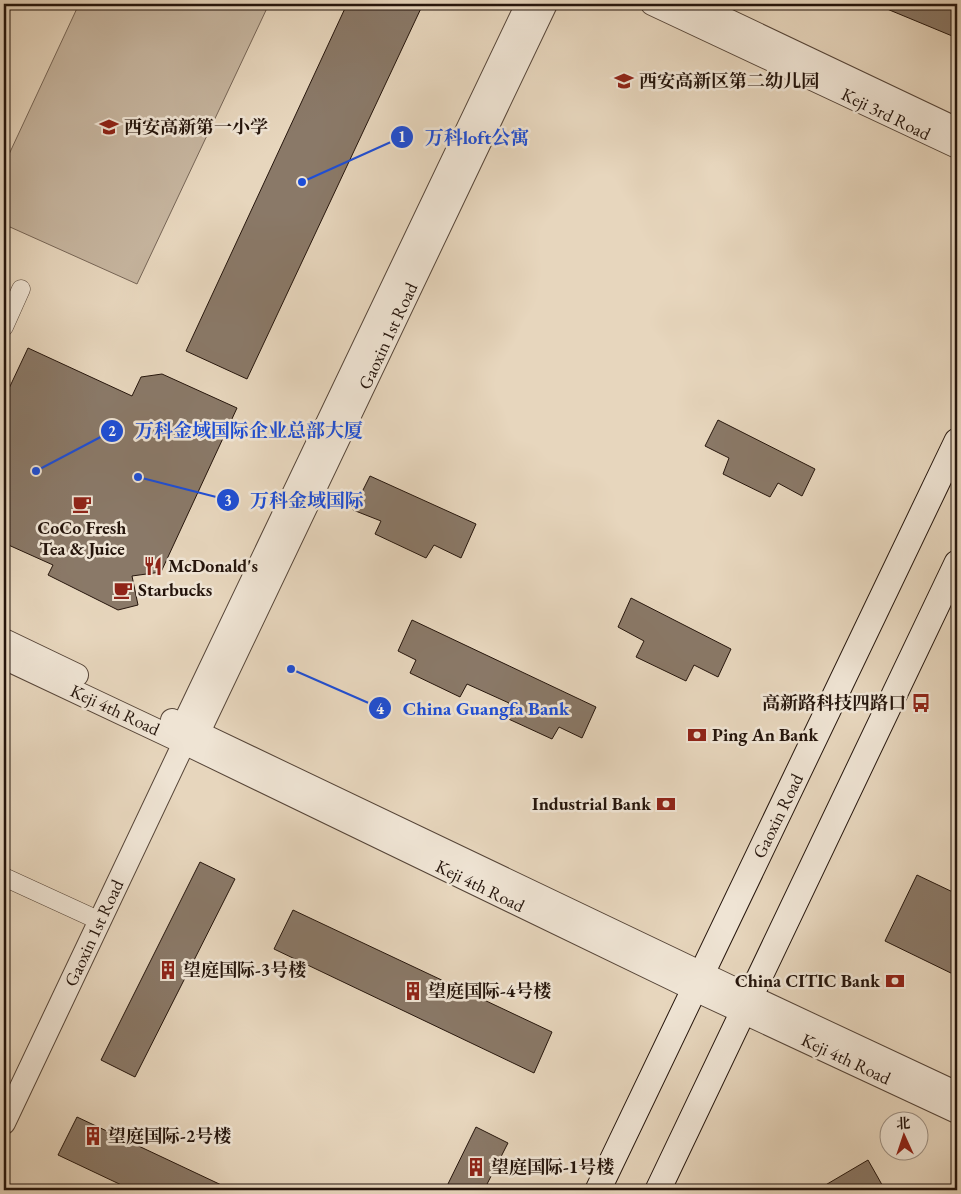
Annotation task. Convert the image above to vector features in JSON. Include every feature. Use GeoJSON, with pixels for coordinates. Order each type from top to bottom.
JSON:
{"type":"FeatureCollection","features":[{"type":"Feature","properties":{"kind":"main road","name":"Gaoxin Road"},"geometry":{"type":"LineString","coordinates":[[598,1190],[957,441]]}},
{"type":"Feature","properties":{"kind":"main road"},"geometry":{"type":"LineString","coordinates":[[658,1190],[957,563]]}},
{"type":"Feature","properties":{"kind":"street","name":"Gaoxin 1st Road"},"geometry":{"type":"LineString","coordinates":[[4,1123],[189,733],[527,4]]}},
{"type":"Feature","properties":{"kind":"street","name":"Gaoxin 1st Road"},"geometry":{"type":"LineString","coordinates":[[189,733],[546,4]]}},
{"type":"Feature","properties":{"kind":"street","name":"Keji 3rd Road"},"geometry":{"type":"LineString","coordinates":[[652,4],[957,148]]}},
{"type":"Feature","properties":{"kind":"street","name":"Keji 3rd Road"},"geometry":{"type":"LineString","coordinates":[[694,4],[957,129]]}},
{"type":"Feature","properties":{"kind":"street"},"geometry":{"type":"LineString","coordinates":[[4,327],[21,289]]}},
{"type":"Feature","properties":{"kind":"street","name":"Keji 4th Road"},"geometry":{"type":"LineString","coordinates":[[4,640],[189,733],[699,982],[957,1093]]}},
{"type":"Feature","properties":{"kind":"street","name":"Keji 4th Road"},"geometry":{"type":"LineString","coordinates":[[4,658],[189,733]]}},
{"type":"Feature","properties":{"kind":"street"},"geometry":{"type":"LineString","coordinates":[[4,877],[100,921]]}},
{"type":"Feature","properties":{"kind":"street","name":"Keji 4th Road"},"geometry":{"type":"LineString","coordinates":[[746,1003],[957,1112]]}},
{"type":"Feature","properties":{"kind":"shaded area","name":"西安高新第一小学"},"geometry":{"type":"Polygon","coordinates":[[[79,4],[264,4],[268,6],[137,284],[10,227],[4,239],[4,165],[79,4]]]}},
{"type":"Feature","properties":{"kind":"building"},"geometry":{"type":"Polygon","coordinates":[[[347,4],[423,4],[247,379],[186,351],[347,4]]]}},
{"type":"Feature","properties":{"kind":"building"},"geometry":{"type":"Polygon","coordinates":[[[875,4],[957,4],[957,38],[875,4]]]}},
{"type":"Feature","properties":{"kind":"building"},"geometry":{"type":"Polygon","coordinates":[[[28,348],[132,396],[141,377],[162,374],[237,408],[161,572],[132,576],[138,605],[118,610],[48,575],[53,565],[4,543],[4,399],[28,348]]]}},
{"type":"Feature","properties":{"kind":"building"},"geometry":{"type":"Polygon","coordinates":[[[718,420],[815,469],[802,496],[778,483],[770,497],[723,474],[729,458],[705,446],[718,420]]]}},
{"type":"Feature","properties":{"kind":"building"},"geometry":{"type":"Polygon","coordinates":[[[370,476],[476,524],[461,558],[434,545],[426,558],[375,534],[381,521],[353,510],[370,476]]]}},
{"type":"Feature","properties":{"kind":"building"},"geometry":{"type":"Polygon","coordinates":[[[631,598],[731,649],[718,677],[694,665],[686,681],[636,657],[644,641],[618,627],[631,598]]]}},
{"type":"Feature","properties":{"kind":"building"},"geometry":{"type":"Polygon","coordinates":[[[412,620],[596,707],[582,738],[559,727],[552,739],[502,716],[509,703],[467,684],[460,697],[410,673],[416,660],[398,651],[412,620]]]}},
{"type":"Feature","properties":{"kind":"building","name":"望庭国际-3号楼"},"geometry":{"type":"Polygon","coordinates":[[[200,862],[235,879],[135,1077],[101,1060],[200,862]]]}},
{"type":"Feature","properties":{"kind":"building"},"geometry":{"type":"Polygon","coordinates":[[[917,875],[957,894],[957,976],[885,941],[917,875]]]}},
{"type":"Feature","properties":{"kind":"building","name":"望庭国际-4号楼"},"geometry":{"type":"Polygon","coordinates":[[[293,910],[552,1032],[534,1073],[274,949],[293,910]]]}},
{"type":"Feature","properties":{"kind":"building","name":"望庭国际-2号楼"},"geometry":{"type":"Polygon","coordinates":[[[77,1117],[232,1190],[132,1190],[58,1155],[77,1117]]]}},
{"type":"Feature","properties":{"kind":"building","name":"望庭国际-1号楼"},"geometry":{"type":"Polygon","coordinates":[[[476,1127],[508,1143],[484,1190],[445,1190],[476,1127]]]}},
{"type":"Feature","properties":{"kind":"building"},"geometry":{"type":"Polygon","coordinates":[[[868,1160],[885,1190],[817,1190],[868,1160]]]}},
{"type":"Feature","properties":{"kind":"place","name":"西安高新区第二幼儿园"},"geometry":{"type":"Point","coordinates":[624,81]}},
{"type":"Feature","properties":{"kind":"place","name":"西安高新第一小学"},"geometry":{"type":"Point","coordinates":[109,127]}},
{"type":"Feature","properties":{"kind":"place","name":"万科loft公寓"},"geometry":{"type":"Point","coordinates":[302,182]}},
{"type":"Feature","properties":{"kind":"place","name":"万科金域国际企业总部大厦"},"geometry":{"type":"Point","coordinates":[36,471]}},
{"type":"Feature","properties":{"kind":"place","name":"万科金域国际"},"geometry":{"type":"Point","coordinates":[138,477]}},
{"type":"Feature","properties":{"kind":"place","name":"CoCo Fresh Tea & Juice"},"geometry":{"type":"Point","coordinates":[82,504]}},
{"type":"Feature","properties":{"kind":"place","name":"McDonald's"},"geometry":{"type":"Point","coordinates":[153,566]}},
{"type":"Feature","properties":{"kind":"place","name":"Starbucks"},"geometry":{"type":"Point","coordinates":[123,590]}},
{"type":"Feature","properties":{"kind":"place","name":"China Guangfa Bank"},"geometry":{"type":"Point","coordinates":[291,669]}},
{"type":"Feature","properties":{"kind":"place","name":"高新路科技四路口"},"geometry":{"type":"Point","coordinates":[921,703]}},
{"type":"Feature","properties":{"kind":"place","name":"Ping An Bank"},"geometry":{"type":"Point","coordinates":[697,735]}},
{"type":"Feature","properties":{"kind":"place","name":"Industrial Bank"},"geometry":{"type":"Point","coordinates":[666,804]}},
{"type":"Feature","properties":{"kind":"place","name":"望庭国际-3号楼"},"geometry":{"type":"Point","coordinates":[168,970]}},
{"type":"Feature","properties":{"kind":"place","name":"China CITIC Bank"},"geometry":{"type":"Point","coordinates":[895,981]}},
{"type":"Feature","properties":{"kind":"place","name":"望庭国际-4号楼"},"geometry":{"type":"Point","coordinates":[413,991]}},
{"type":"Feature","properties":{"kind":"place","name":"望庭国际-2号楼"},"geometry":{"type":"Point","coordinates":[93,1136]}},
{"type":"Feature","properties":{"kind":"place","name":"望庭国际-1号楼"},"geometry":{"type":"Point","coordinates":[476,1167]}}]}
